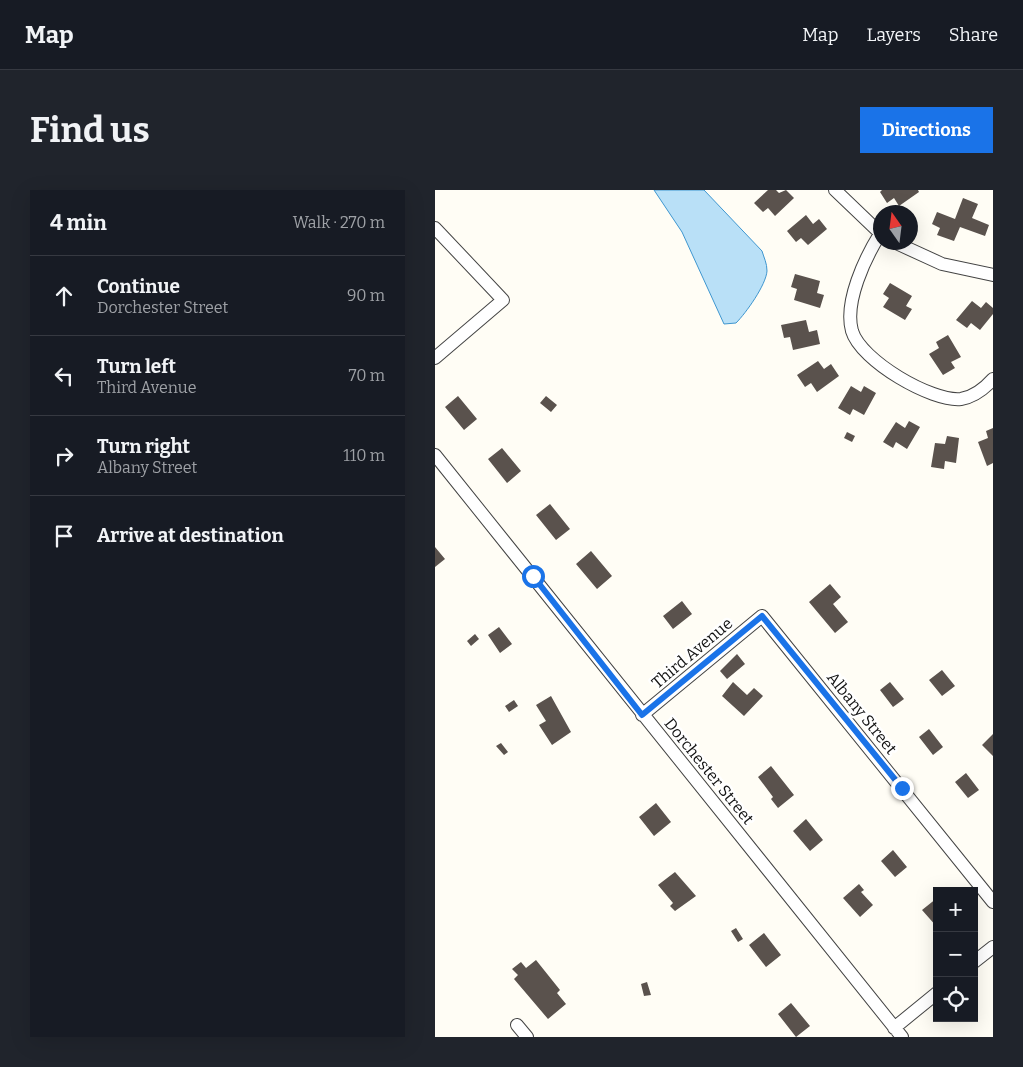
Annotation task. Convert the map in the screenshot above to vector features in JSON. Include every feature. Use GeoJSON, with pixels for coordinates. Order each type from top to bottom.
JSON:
{"type":"FeatureCollection","features":[{"type":"Feature","properties":{"kind":"street"},"geometry":{"type":"LineString","coordinates":[[835,190],[873,227]]}},
{"type":"Feature","properties":{"kind":"street"},"geometry":{"type":"LineString","coordinates":[[435,228],[503,300],[435,358]]}},
{"type":"Feature","properties":{"kind":"street"},"geometry":{"type":"LineString","coordinates":[[873,248],[865,263],[853,301],[851,326],[858,342],[879,364],[931,393],[944,398],[967,398],[993,379]]}},
{"type":"Feature","properties":{"kind":"street"},"geometry":{"type":"LineString","coordinates":[[911,250],[942,264],[993,275]]}},
{"type":"Feature","properties":{"kind":"street","name":"Dorchester Street"},"geometry":{"type":"LineString","coordinates":[[435,455],[898,1032]]}},
{"type":"Feature","properties":{"kind":"street","name":"Third Avenue"},"geometry":{"type":"LineString","coordinates":[[642,715],[762,616]]}},
{"type":"Feature","properties":{"kind":"street","name":"Albany Street"},"geometry":{"type":"LineString","coordinates":[[762,616],[993,902]]}},
{"type":"Feature","properties":{"kind":"street"},"geometry":{"type":"LineString","coordinates":[[978,959],[993,946]]}},
{"type":"Feature","properties":{"kind":"street"},"geometry":{"type":"LineString","coordinates":[[898,1032],[933,997]]}},
{"type":"Feature","properties":{"kind":"street"},"geometry":{"type":"LineString","coordinates":[[517,1025],[527,1037]]}},
{"type":"Feature","properties":{"kind":"water"},"geometry":{"type":"Polygon","coordinates":[[[654,190],[704,190],[762,251],[767,265],[766,277],[755,298],[736,323],[724,324],[682,232],[654,190]]]}},
{"type":"Feature","properties":{"kind":"building"},"geometry":{"type":"Polygon","coordinates":[[[768,190],[776,190],[779,193],[786,190],[794,198],[775,216],[768,208],[763,212],[754,203],[768,190]]]}},
{"type":"Feature","properties":{"kind":"building"},"geometry":{"type":"Polygon","coordinates":[[[882,190],[918,190],[919,192],[898,205],[894,198],[887,203],[880,192],[882,190]]]}},
{"type":"Feature","properties":{"kind":"building"},"geometry":{"type":"Polygon","coordinates":[[[963,198],[978,204],[972,218],[989,225],[985,236],[960,227],[954,241],[937,235],[940,228],[932,224],[937,212],[955,219],[963,198]]]}},
{"type":"Feature","properties":{"kind":"building"},"geometry":{"type":"Polygon","coordinates":[[[806,215],[813,224],[819,219],[827,229],[808,245],[801,238],[796,242],[787,231],[806,215]]]}},
{"type":"Feature","properties":{"kind":"building"},"geometry":{"type":"Polygon","coordinates":[[[795,274],[820,281],[817,293],[824,295],[820,308],[794,300],[797,289],[791,287],[795,274]]]}},
{"type":"Feature","properties":{"kind":"building"},"geometry":{"type":"Polygon","coordinates":[[[890,283],[912,296],[906,306],[912,309],[905,320],[883,307],[889,298],[883,294],[890,283]]]}},
{"type":"Feature","properties":{"kind":"building"},"geometry":{"type":"Polygon","coordinates":[[[972,301],[981,308],[986,302],[993,308],[993,314],[980,330],[971,323],[967,328],[956,320],[972,301]]]}},
{"type":"Feature","properties":{"kind":"building"},"geometry":{"type":"Polygon","coordinates":[[[806,320],[809,332],[817,330],[820,344],[793,350],[790,337],[784,338],[781,325],[806,320]]]}},
{"type":"Feature","properties":{"kind":"building"},"geometry":{"type":"Polygon","coordinates":[[[948,335],[961,357],[951,362],[955,368],[943,375],[929,354],[939,348],[936,342],[948,335]]]}},
{"type":"Feature","properties":{"kind":"building"},"geometry":{"type":"Polygon","coordinates":[[[818,361],[824,369],[831,364],[839,376],[817,392],[811,383],[805,387],[797,375],[818,361]]]}},
{"type":"Feature","properties":{"kind":"building"},"geometry":{"type":"Polygon","coordinates":[[[851,386],[861,392],[864,386],[876,393],[864,415],[853,409],[850,415],[838,408],[851,386]]]}},
{"type":"Feature","properties":{"kind":"building"},"geometry":{"type":"Polygon","coordinates":[[[458,396],[477,419],[464,430],[445,407],[458,396]]]}},
{"type":"Feature","properties":{"kind":"building"},"geometry":{"type":"Polygon","coordinates":[[[546,396],[557,405],[551,412],[540,403],[546,396]]]}},
{"type":"Feature","properties":{"kind":"building"},"geometry":{"type":"Polygon","coordinates":[[[909,421],[920,427],[907,449],[896,442],[893,448],[883,442],[896,422],[905,428],[909,421]]]}},
{"type":"Feature","properties":{"kind":"building"},"geometry":{"type":"Polygon","coordinates":[[[993,428],[993,463],[987,466],[978,442],[988,438],[986,431],[993,428]]]}},
{"type":"Feature","properties":{"kind":"building"},"geometry":{"type":"Polygon","coordinates":[[[847,432],[855,436],[852,442],[844,438],[847,432]]]}},
{"type":"Feature","properties":{"kind":"building"},"geometry":{"type":"Polygon","coordinates":[[[947,436],[959,438],[956,463],[945,461],[944,469],[931,467],[935,443],[945,444],[947,436]]]}},
{"type":"Feature","properties":{"kind":"building"},"geometry":{"type":"Polygon","coordinates":[[[502,448],[521,471],[507,483],[488,459],[502,448]]]}},
{"type":"Feature","properties":{"kind":"building"},"geometry":{"type":"Polygon","coordinates":[[[550,504],[570,529],[556,540],[536,515],[550,504]]]}},
{"type":"Feature","properties":{"kind":"building"},"geometry":{"type":"Polygon","coordinates":[[[435,547],[445,559],[435,567],[435,547]]]}},
{"type":"Feature","properties":{"kind":"building"},"geometry":{"type":"Polygon","coordinates":[[[591,551],[612,576],[597,589],[576,564],[591,551]]]}},
{"type":"Feature","properties":{"kind":"building"},"geometry":{"type":"Polygon","coordinates":[[[830,584],[841,597],[833,604],[848,622],[835,633],[809,602],[830,584]]]}},
{"type":"Feature","properties":{"kind":"building"},"geometry":{"type":"Polygon","coordinates":[[[682,601],[692,614],[673,629],[663,616],[682,601]]]}},
{"type":"Feature","properties":{"kind":"building"},"geometry":{"type":"Polygon","coordinates":[[[499,627],[512,644],[500,653],[488,635],[499,627]]]}},
{"type":"Feature","properties":{"kind":"building"},"geometry":{"type":"Polygon","coordinates":[[[475,634],[479,639],[471,646],[467,641],[475,634]]]}},
{"type":"Feature","properties":{"kind":"building"},"geometry":{"type":"Polygon","coordinates":[[[737,654],[745,664],[727,679],[720,671],[737,654]]]}},
{"type":"Feature","properties":{"kind":"building"},"geometry":{"type":"Polygon","coordinates":[[[942,670],[955,686],[942,696],[929,680],[942,670]]]}},
{"type":"Feature","properties":{"kind":"building"},"geometry":{"type":"Polygon","coordinates":[[[733,682],[747,695],[754,688],[763,696],[744,716],[722,696],[733,682]]]}},
{"type":"Feature","properties":{"kind":"building"},"geometry":{"type":"Polygon","coordinates":[[[890,682],[904,699],[893,707],[880,690],[890,682]]]}},
{"type":"Feature","properties":{"kind":"building"},"geometry":{"type":"Polygon","coordinates":[[[551,696],[571,732],[552,745],[539,725],[546,721],[536,705],[551,696]]]}},
{"type":"Feature","properties":{"kind":"building"},"geometry":{"type":"Polygon","coordinates":[[[514,700],[518,706],[509,712],[505,706],[514,700]]]}},
{"type":"Feature","properties":{"kind":"building"},"geometry":{"type":"Polygon","coordinates":[[[929,729],[943,747],[933,755],[919,737],[929,729]]]}},
{"type":"Feature","properties":{"kind":"building"},"geometry":{"type":"Polygon","coordinates":[[[993,734],[993,756],[982,745],[993,734]]]}},
{"type":"Feature","properties":{"kind":"building"},"geometry":{"type":"Polygon","coordinates":[[[501,743],[508,752],[504,755],[496,746],[501,743]]]}},
{"type":"Feature","properties":{"kind":"building"},"geometry":{"type":"Polygon","coordinates":[[[771,766],[794,795],[778,808],[771,799],[773,797],[758,777],[771,766]]]}},
{"type":"Feature","properties":{"kind":"building"},"geometry":{"type":"Polygon","coordinates":[[[966,773],[979,790],[968,798],[955,782],[966,773]]]}},
{"type":"Feature","properties":{"kind":"building"},"geometry":{"type":"Polygon","coordinates":[[[656,803],[671,822],[654,836],[639,817],[656,803]]]}},
{"type":"Feature","properties":{"kind":"building"},"geometry":{"type":"Polygon","coordinates":[[[806,819],[823,840],[810,851],[793,831],[806,819]]]}},
{"type":"Feature","properties":{"kind":"building"},"geometry":{"type":"Polygon","coordinates":[[[893,850],[907,867],[895,877],[881,861],[893,850]]]}},
{"type":"Feature","properties":{"kind":"building"},"geometry":{"type":"Polygon","coordinates":[[[675,872],[696,896],[675,911],[670,906],[673,903],[658,885],[675,872]]]}},
{"type":"Feature","properties":{"kind":"building"},"geometry":{"type":"Polygon","coordinates":[[[859,884],[864,890],[861,892],[873,905],[860,917],[843,898],[859,884]]]}},
{"type":"Feature","properties":{"kind":"building"},"geometry":{"type":"Polygon","coordinates":[[[933,901],[933,922],[922,910],[933,901]]]}},
{"type":"Feature","properties":{"kind":"building"},"geometry":{"type":"Polygon","coordinates":[[[736,928],[743,939],[738,942],[731,931],[736,928]]]}},
{"type":"Feature","properties":{"kind":"building"},"geometry":{"type":"Polygon","coordinates":[[[764,933],[781,955],[766,967],[749,945],[764,933]]]}},
{"type":"Feature","properties":{"kind":"building"},"geometry":{"type":"Polygon","coordinates":[[[536,960],[560,990],[557,993],[566,1004],[548,1019],[514,979],[518,975],[512,969],[521,962],[526,968],[536,960]]]}},
{"type":"Feature","properties":{"kind":"building"},"geometry":{"type":"Polygon","coordinates":[[[647,982],[651,995],[644,996],[641,984],[647,982]]]}},
{"type":"Feature","properties":{"kind":"building"},"geometry":{"type":"Polygon","coordinates":[[[791,1003],[810,1026],[796,1037],[778,1014],[791,1003]]]}},
{"type":"Feature","properties":{"kind":"route"},"geometry":{"type":"LineString","coordinates":[[533,576],[642,715],[762,616],[902,788]]}}]}
